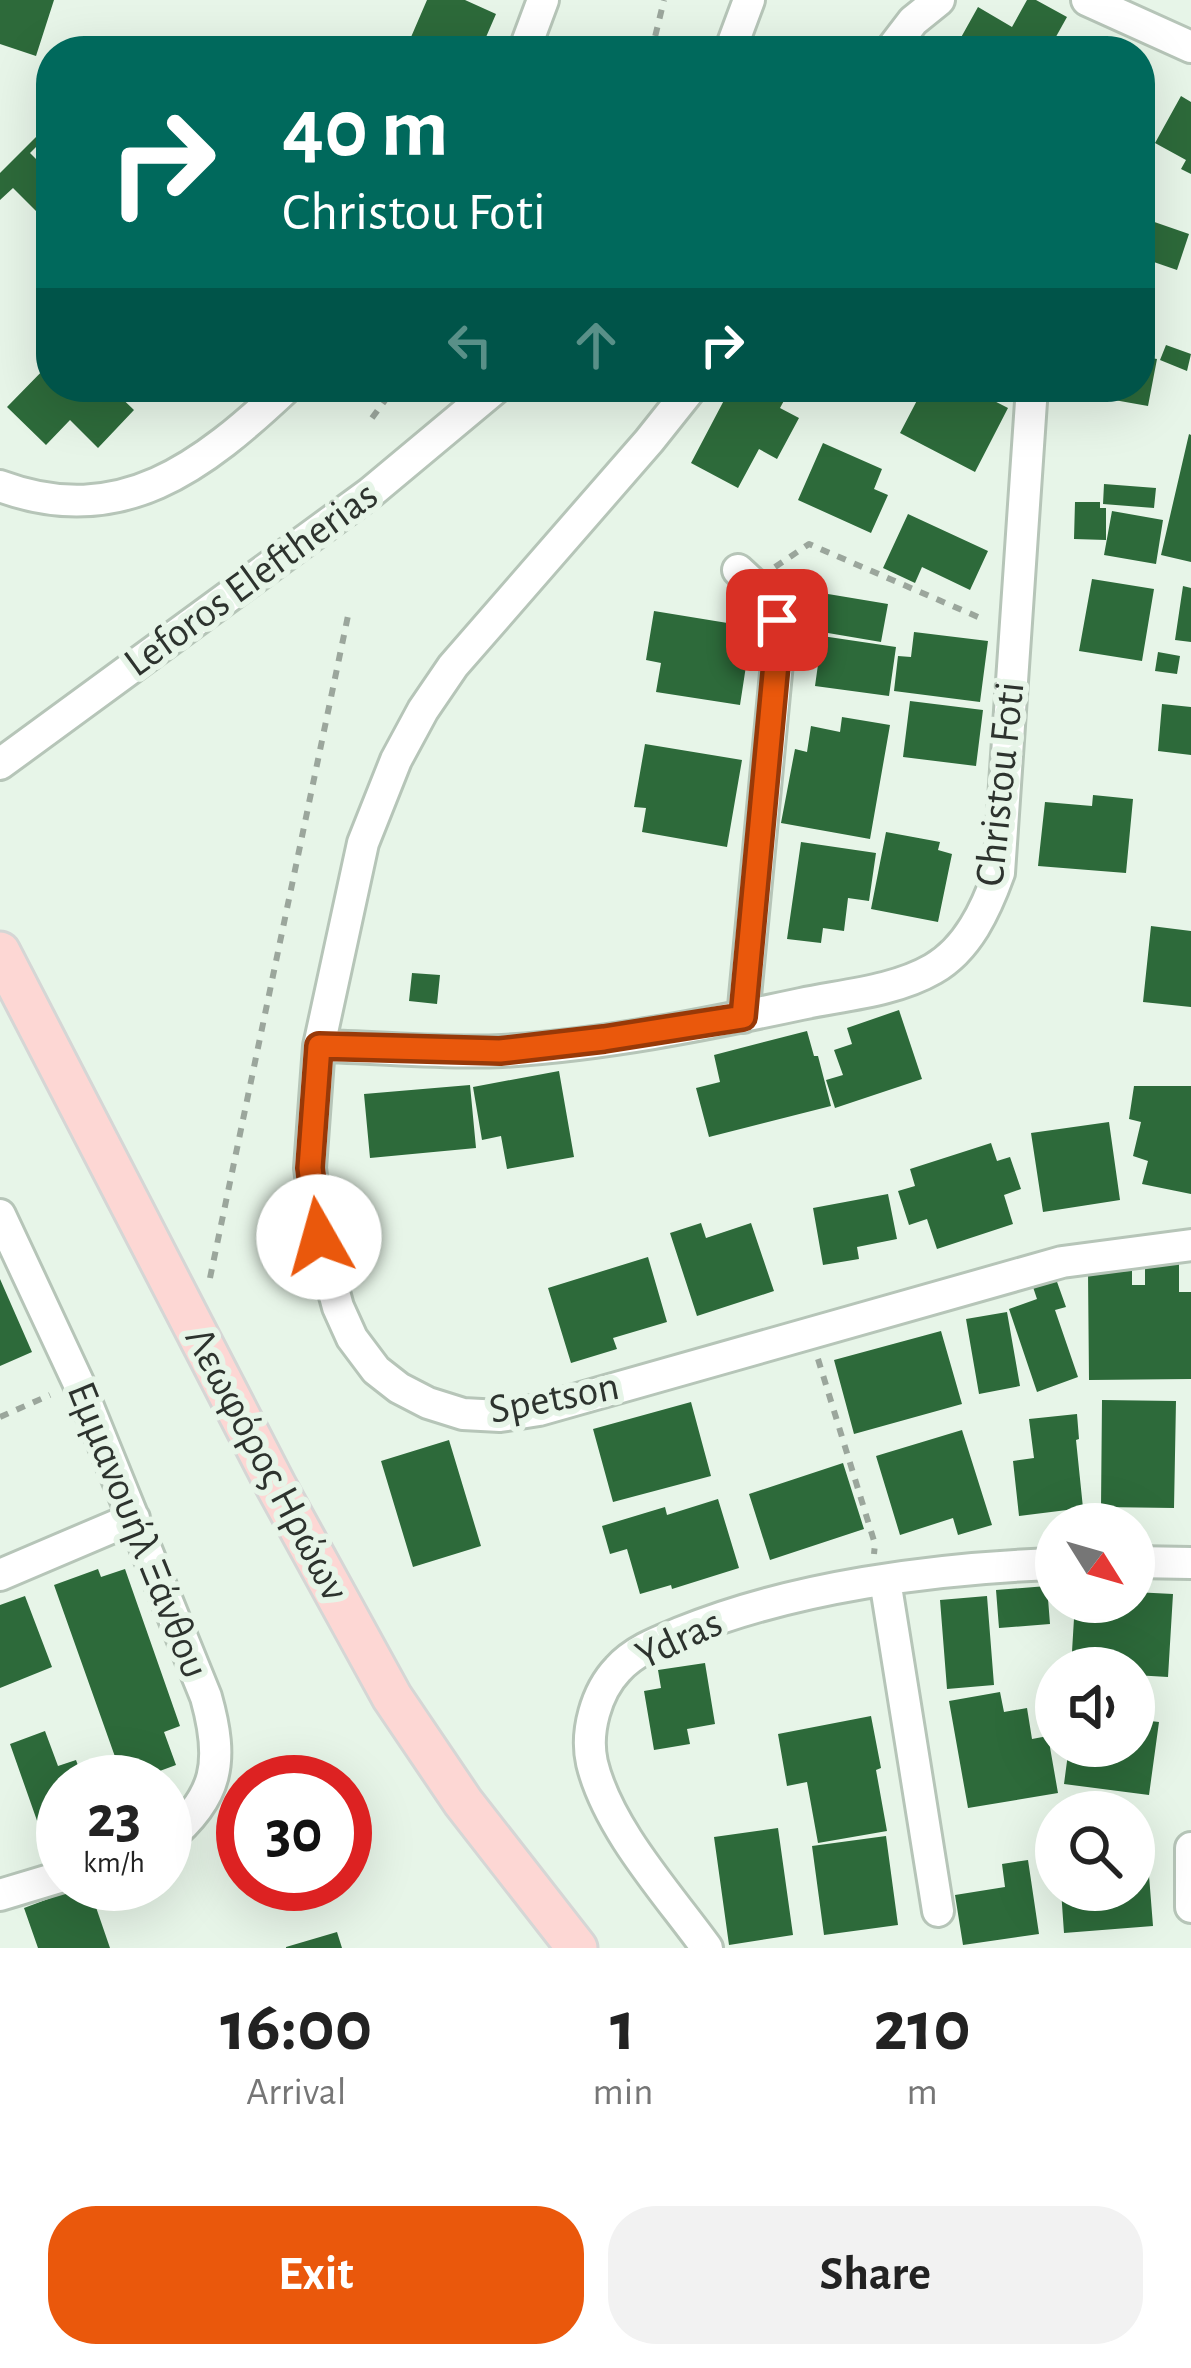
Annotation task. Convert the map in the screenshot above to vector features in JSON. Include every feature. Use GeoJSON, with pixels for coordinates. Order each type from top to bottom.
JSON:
{"type":"FeatureCollection","features":[{"type":"Feature","properties":{"kind":"main road","name":"Λεωφόρος Ηρώων"},"geometry":{"type":"LineString","coordinates":[[0,952],[276,1486],[392,1696],[463,1802],[577,1948]]}},
{"type":"Feature","properties":{"kind":"street"},"geometry":{"type":"LineString","coordinates":[[530,36],[543,0]]}},
{"type":"Feature","properties":{"kind":"street"},"geometry":{"type":"LineString","coordinates":[[736,36],[749,0]]}},
{"type":"Feature","properties":{"kind":"street"},"geometry":{"type":"LineString","coordinates":[[902,36],[938,0]]}},
{"type":"Feature","properties":{"kind":"street"},"geometry":{"type":"LineString","coordinates":[[1087,0],[1191,47]]}},
{"type":"Feature","properties":{"kind":"street"},"geometry":{"type":"LineString","coordinates":[[0,486],[48,499],[104,500],[155,486],[196,463],[264,402]]}},
{"type":"Feature","properties":{"kind":"street","name":"Leforos Eleftherias"},"geometry":{"type":"LineString","coordinates":[[0,764],[370,494],[478,402]]}},
{"type":"Feature","properties":{"kind":"street","name":"Spetson"},"geometry":{"type":"LineString","coordinates":[[680,402],[453,667],[422,710],[363,843],[319,1046],[310,1168],[319,1237],[338,1307],[352,1338],[376,1370],[399,1388],[463,1414],[500,1416],[539,1410],[1062,1262],[1191,1245]]}},
{"type":"Feature","properties":{"kind":"street","name":"Christou Foti"},"geometry":{"type":"LineString","coordinates":[[319,1046],[500,1051],[743,1017],[896,984],[935,968],[963,943],[985,910],[999,873],[1031,402]]}},
{"type":"Feature","properties":{"kind":"street"},"geometry":{"type":"LineString","coordinates":[[743,1017],[778,642],[775,609],[745,577]]}},
{"type":"Feature","properties":{"kind":"street","name":"Εμμανουήλ Ξάνθου"},"geometry":{"type":"LineString","coordinates":[[4,1231],[78,1382],[206,1696],[217,1754],[212,1782],[192,1814]]}},
{"type":"Feature","properties":{"kind":"street"},"geometry":{"type":"LineString","coordinates":[[0,1575],[134,1518]]}},
{"type":"Feature","properties":{"kind":"street"},"geometry":{"type":"LineString","coordinates":[[1155,1562],[1191,1563]]}},
{"type":"Feature","properties":{"kind":"street","name":"Ydras"},"geometry":{"type":"LineString","coordinates":[[707,1948],[626,1835],[604,1797],[591,1760],[595,1712],[605,1686],[619,1668],[639,1652],[711,1620],[762,1604],[879,1582],[1035,1565]]}},
{"type":"Feature","properties":{"kind":"street"},"geometry":{"type":"LineString","coordinates":[[879,1582],[938,1911]]}},
{"type":"Feature","properties":{"kind":"street"},"geometry":{"type":"LineString","coordinates":[[1191,1849],[1191,1906]]}},
{"type":"Feature","properties":{"kind":"street"},"geometry":{"type":"LineString","coordinates":[[0,1895],[36,1884]]}},
{"type":"Feature","properties":{"kind":"path"},"geometry":{"type":"LineString","coordinates":[[655,36],[664,0]]}},
{"type":"Feature","properties":{"kind":"path"},"geometry":{"type":"LineString","coordinates":[[372,418],[384,402]]}},
{"type":"Feature","properties":{"kind":"path"},"geometry":{"type":"LineString","coordinates":[[745,577],[809,544],[1016,634]]}},
{"type":"Feature","properties":{"kind":"path"},"geometry":{"type":"LineString","coordinates":[[210,1278],[349,611]]}},
{"type":"Feature","properties":{"kind":"path"},"geometry":{"type":"LineString","coordinates":[[810,1333],[874,1544],[879,1582]]}},
{"type":"Feature","properties":{"kind":"building"},"geometry":{"type":"Polygon","coordinates":[[[0,0],[54,0],[42,36],[36,36],[36,56],[0,44],[0,0]]]}},
{"type":"Feature","properties":{"kind":"building"},"geometry":{"type":"Polygon","coordinates":[[[427,0],[465,0],[496,14],[486,36],[411,36],[427,0]]]}},
{"type":"Feature","properties":{"kind":"building"},"geometry":{"type":"Polygon","coordinates":[[[1027,0],[1067,17],[1056,36],[962,36],[978,7],[1012,27],[1027,0]]]}},
{"type":"Feature","properties":{"kind":"building"},"geometry":{"type":"Polygon","coordinates":[[[1181,96],[1191,102],[1191,174],[1181,169],[1186,160],[1155,143],[1181,96]]]}},
{"type":"Feature","properties":{"kind":"building"},"geometry":{"type":"Polygon","coordinates":[[[36,137],[30,153],[36,159],[36,211],[13,188],[0,200],[0,173],[36,137]]]}},
{"type":"Feature","properties":{"kind":"building"},"geometry":{"type":"Polygon","coordinates":[[[1155,222],[1189,234],[1177,270],[1155,262],[1155,222]]]}},
{"type":"Feature","properties":{"kind":"building"},"geometry":{"type":"Polygon","coordinates":[[[1166,345],[1191,354],[1187,371],[1160,360],[1166,345]]]}},
{"type":"Feature","properties":{"kind":"building"},"geometry":{"type":"Polygon","coordinates":[[[36,377],[36,402],[126,402],[134,410],[98,448],[70,420],[46,445],[7,407],[36,377]]]}},
{"type":"Feature","properties":{"kind":"building"},"geometry":{"type":"Polygon","coordinates":[[[723,402],[783,402],[780,408],[799,418],[777,459],[759,449],[738,488],[691,463],[723,402]]]}},
{"type":"Feature","properties":{"kind":"building"},"geometry":{"type":"Polygon","coordinates":[[[916,402],[996,402],[1008,408],[975,472],[900,433],[916,402]]]}},
{"type":"Feature","properties":{"kind":"building"},"geometry":{"type":"Polygon","coordinates":[[[1191,435],[1191,562],[1161,555],[1191,435]]]}},
{"type":"Feature","properties":{"kind":"building"},"geometry":{"type":"Polygon","coordinates":[[[823,443],[882,469],[874,489],[888,495],[871,533],[798,500],[823,443]]]}},
{"type":"Feature","properties":{"kind":"building"},"geometry":{"type":"Polygon","coordinates":[[[1104,484],[1156,488],[1154,508],[1103,504],[1104,484]]]}},
{"type":"Feature","properties":{"kind":"building"},"geometry":{"type":"Polygon","coordinates":[[[1075,502],[1100,502],[1100,508],[1106,508],[1106,540],[1074,539],[1075,502]]]}},
{"type":"Feature","properties":{"kind":"building"},"geometry":{"type":"Polygon","coordinates":[[[1112,511],[1163,520],[1156,564],[1104,555],[1112,511]]]}},
{"type":"Feature","properties":{"kind":"building"},"geometry":{"type":"Polygon","coordinates":[[[908,514],[988,551],[970,590],[922,567],[915,583],[883,568],[908,514]]]}},
{"type":"Feature","properties":{"kind":"building"},"geometry":{"type":"Polygon","coordinates":[[[1092,579],[1154,589],[1142,661],[1079,651],[1092,579]]]}},
{"type":"Feature","properties":{"kind":"building"},"geometry":{"type":"Polygon","coordinates":[[[1183,586],[1191,588],[1191,642],[1175,640],[1183,586]]]}},
{"type":"Feature","properties":{"kind":"building"},"geometry":{"type":"Polygon","coordinates":[[[828,594],[888,604],[881,642],[822,632],[828,594]]]}},
{"type":"Feature","properties":{"kind":"building"},"geometry":{"type":"Polygon","coordinates":[[[654,611],[752,627],[740,705],[656,692],[661,663],[646,660],[654,611]]]}},
{"type":"Feature","properties":{"kind":"building"},"geometry":{"type":"Polygon","coordinates":[[[914,632],[988,641],[980,702],[894,691],[898,656],[911,657],[914,632]]]}},
{"type":"Feature","properties":{"kind":"building"},"geometry":{"type":"Polygon","coordinates":[[[822,636],[896,647],[889,696],[815,686],[822,636]]]}},
{"type":"Feature","properties":{"kind":"building"},"geometry":{"type":"Polygon","coordinates":[[[1158,652],[1180,656],[1177,674],[1155,671],[1158,652]]]}},
{"type":"Feature","properties":{"kind":"building"},"geometry":{"type":"Polygon","coordinates":[[[910,701],[983,710],[976,766],[903,757],[910,701]]]}},
{"type":"Feature","properties":{"kind":"building"},"geometry":{"type":"Polygon","coordinates":[[[1162,704],[1191,707],[1191,755],[1158,751],[1162,704]]]}},
{"type":"Feature","properties":{"kind":"building"},"geometry":{"type":"Polygon","coordinates":[[[842,717],[890,725],[870,839],[781,823],[795,749],[807,752],[811,726],[840,732],[842,717]]]}},
{"type":"Feature","properties":{"kind":"building"},"geometry":{"type":"Polygon","coordinates":[[[645,744],[742,760],[727,847],[642,832],[646,808],[634,807],[645,744]]]}},
{"type":"Feature","properties":{"kind":"building"},"geometry":{"type":"Polygon","coordinates":[[[1093,795],[1133,799],[1126,873],[1038,866],[1045,802],[1092,806],[1093,795]]]}},
{"type":"Feature","properties":{"kind":"building"},"geometry":{"type":"Polygon","coordinates":[[[886,832],[940,842],[938,850],[952,854],[938,922],[871,909],[886,832]]]}},
{"type":"Feature","properties":{"kind":"building"},"geometry":{"type":"Polygon","coordinates":[[[801,842],[876,853],[869,901],[848,898],[844,931],[823,928],[821,943],[787,939],[801,842]]]}},
{"type":"Feature","properties":{"kind":"building"},"geometry":{"type":"Polygon","coordinates":[[[1151,926],[1191,931],[1191,1007],[1143,1002],[1151,926]]]}},
{"type":"Feature","properties":{"kind":"building"},"geometry":{"type":"Polygon","coordinates":[[[412,973],[440,975],[437,1004],[409,1001],[412,973]]]}},
{"type":"Feature","properties":{"kind":"building"},"geometry":{"type":"Polygon","coordinates":[[[899,1010],[922,1079],[835,1108],[826,1080],[843,1075],[834,1050],[852,1044],[847,1028],[899,1010]]]}},
{"type":"Feature","properties":{"kind":"building"},"geometry":{"type":"Polygon","coordinates":[[[807,1031],[831,1106],[709,1137],[696,1088],[720,1082],[714,1055],[807,1031]]]}},
{"type":"Feature","properties":{"kind":"building"},"geometry":{"type":"Polygon","coordinates":[[[559,1071],[574,1157],[507,1169],[501,1136],[482,1140],[473,1087],[559,1071]]]}},
{"type":"Feature","properties":{"kind":"building"},"geometry":{"type":"Polygon","coordinates":[[[470,1085],[476,1148],[370,1158],[364,1094],[470,1085]]]}},
{"type":"Feature","properties":{"kind":"building"},"geometry":{"type":"Polygon","coordinates":[[[1134,1086],[1191,1086],[1191,1194],[1142,1184],[1148,1161],[1133,1156],[1141,1122],[1129,1119],[1134,1086]]]}},
{"type":"Feature","properties":{"kind":"building"},"geometry":{"type":"Polygon","coordinates":[[[1109,1122],[1120,1200],[1043,1212],[1031,1133],[1109,1122]]]}},
{"type":"Feature","properties":{"kind":"building"},"geometry":{"type":"Polygon","coordinates":[[[991,1143],[997,1161],[1010,1157],[1021,1189],[1004,1195],[1013,1224],[937,1249],[927,1219],[909,1225],[898,1191],[915,1186],[910,1169],[991,1143]]]}},
{"type":"Feature","properties":{"kind":"building"},"geometry":{"type":"Polygon","coordinates":[[[888,1194],[897,1239],[857,1247],[859,1259],[823,1265],[813,1208],[888,1194]]]}},
{"type":"Feature","properties":{"kind":"building"},"geometry":{"type":"Polygon","coordinates":[[[701,1223],[706,1238],[751,1223],[774,1291],[697,1316],[670,1233],[701,1223]]]}},
{"type":"Feature","properties":{"kind":"building"},"geometry":{"type":"Polygon","coordinates":[[[648,1257],[667,1322],[613,1338],[617,1349],[571,1363],[548,1288],[648,1257]]]}},
{"type":"Feature","properties":{"kind":"building"},"geometry":{"type":"Polygon","coordinates":[[[1179,1264],[1179,1292],[1191,1292],[1191,1379],[1089,1380],[1088,1272],[1132,1271],[1132,1285],[1145,1285],[1145,1265],[1179,1264]]]}},
{"type":"Feature","properties":{"kind":"building"},"geometry":{"type":"Polygon","coordinates":[[[0,1279],[32,1352],[0,1366],[0,1279]]]}},
{"type":"Feature","properties":{"kind":"building"},"geometry":{"type":"Polygon","coordinates":[[[1056,1279],[1066,1307],[1055,1310],[1078,1377],[1037,1392],[1009,1309],[1037,1299],[1033,1287],[1056,1279]]]}},
{"type":"Feature","properties":{"kind":"building"},"geometry":{"type":"Polygon","coordinates":[[[1007,1312],[1020,1386],[979,1394],[966,1319],[1007,1312]]]}},
{"type":"Feature","properties":{"kind":"building"},"geometry":{"type":"Polygon","coordinates":[[[941,1331],[962,1404],[854,1434],[834,1360],[941,1331]]]}},
{"type":"Feature","properties":{"kind":"building"},"geometry":{"type":"Polygon","coordinates":[[[1102,1400],[1176,1401],[1174,1508],[1155,1508],[1155,1503],[1101,1503],[1102,1400]]]}},
{"type":"Feature","properties":{"kind":"building"},"geometry":{"type":"Polygon","coordinates":[[[691,1402],[711,1476],[613,1502],[593,1429],[691,1402]]]}},
{"type":"Feature","properties":{"kind":"building"},"geometry":{"type":"Polygon","coordinates":[[[1077,1414],[1082,1503],[1035,1503],[1035,1514],[1019,1516],[1013,1461],[1034,1458],[1029,1419],[1077,1414]]]}},
{"type":"Feature","properties":{"kind":"building"},"geometry":{"type":"Polygon","coordinates":[[[962,1430],[992,1525],[958,1535],[953,1518],[900,1535],[876,1456],[962,1430]]]}},
{"type":"Feature","properties":{"kind":"building"},"geometry":{"type":"Polygon","coordinates":[[[449,1440],[481,1546],[413,1567],[381,1461],[449,1440]]]}},
{"type":"Feature","properties":{"kind":"building"},"geometry":{"type":"Polygon","coordinates":[[[843,1463],[864,1529],[770,1560],[749,1494],[843,1463]]]}},
{"type":"Feature","properties":{"kind":"building"},"geometry":{"type":"Polygon","coordinates":[[[718,1499],[739,1568],[640,1594],[627,1549],[610,1554],[602,1526],[665,1507],[667,1515],[718,1499]]]}},
{"type":"Feature","properties":{"kind":"building"},"geometry":{"type":"Polygon","coordinates":[[[98,1569],[101,1577],[125,1569],[180,1726],[164,1732],[172,1755],[114,1755],[54,1585],[98,1569]]]}},
{"type":"Feature","properties":{"kind":"building"},"geometry":{"type":"Polygon","coordinates":[[[1035,1587],[1035,1623],[1050,1624],[999,1628],[996,1590],[1035,1587]]]}},
{"type":"Feature","properties":{"kind":"building"},"geometry":{"type":"Polygon","coordinates":[[[1155,1593],[1173,1594],[1168,1677],[1155,1676],[1155,1647],[1072,1647],[1074,1623],[1155,1623],[1155,1593]]]}},
{"type":"Feature","properties":{"kind":"building"},"geometry":{"type":"Polygon","coordinates":[[[25,1596],[52,1667],[0,1688],[0,1605],[25,1596]]]}},
{"type":"Feature","properties":{"kind":"building"},"geometry":{"type":"Polygon","coordinates":[[[987,1596],[994,1685],[947,1689],[940,1600],[987,1596]]]}},
{"type":"Feature","properties":{"kind":"building"},"geometry":{"type":"Polygon","coordinates":[[[705,1663],[715,1724],[687,1729],[690,1744],[654,1750],[644,1691],[661,1688],[658,1670],[705,1663]]]}},
{"type":"Feature","properties":{"kind":"building"},"geometry":{"type":"Polygon","coordinates":[[[1000,1692],[1004,1712],[1027,1708],[1035,1738],[1035,1767],[1053,1767],[1058,1791],[1035,1791],[1035,1797],[968,1808],[949,1701],[1000,1692]]]}},
{"type":"Feature","properties":{"kind":"building"},"geometry":{"type":"Polygon","coordinates":[[[871,1716],[887,1831],[818,1843],[807,1782],[787,1786],[778,1734],[871,1716]]]}},
{"type":"Feature","properties":{"kind":"building"},"geometry":{"type":"Polygon","coordinates":[[[45,1731],[54,1755],[36,1755],[36,1818],[10,1744],[45,1731]]]}},
{"type":"Feature","properties":{"kind":"building"},"geometry":{"type":"Polygon","coordinates":[[[1066,1767],[1153,1767],[1150,1791],[1064,1784],[1066,1767]]]}},
{"type":"Feature","properties":{"kind":"building"},"geometry":{"type":"Polygon","coordinates":[[[778,1828],[793,1935],[729,1945],[714,1837],[778,1828]]]}},
{"type":"Feature","properties":{"kind":"building"},"geometry":{"type":"Polygon","coordinates":[[[886,1836],[898,1925],[824,1935],[812,1846],[886,1836]]]}},
{"type":"Feature","properties":{"kind":"building"},"geometry":{"type":"Polygon","coordinates":[[[1028,1860],[1039,1934],[963,1945],[955,1895],[1005,1887],[1002,1864],[1028,1860]]]}},
{"type":"Feature","properties":{"kind":"building"},"geometry":{"type":"Polygon","coordinates":[[[36,1904],[36,1911],[97,1911],[110,1948],[38,1948],[24,1908],[36,1904]]]}},
{"type":"Feature","properties":{"kind":"building"},"geometry":{"type":"Polygon","coordinates":[[[1062,1911],[1152,1911],[1153,1926],[1064,1933],[1062,1911]]]}},
{"type":"Feature","properties":{"kind":"building"},"geometry":{"type":"Polygon","coordinates":[[[337,1932],[342,1948],[286,1948],[286,1947],[337,1932]]]}},
{"type":"Feature","properties":{"kind":"route"},"geometry":{"type":"LineString","coordinates":[[319,1237],[310,1168],[319,1046],[500,1051],[743,1017],[777,620]]}}]}
